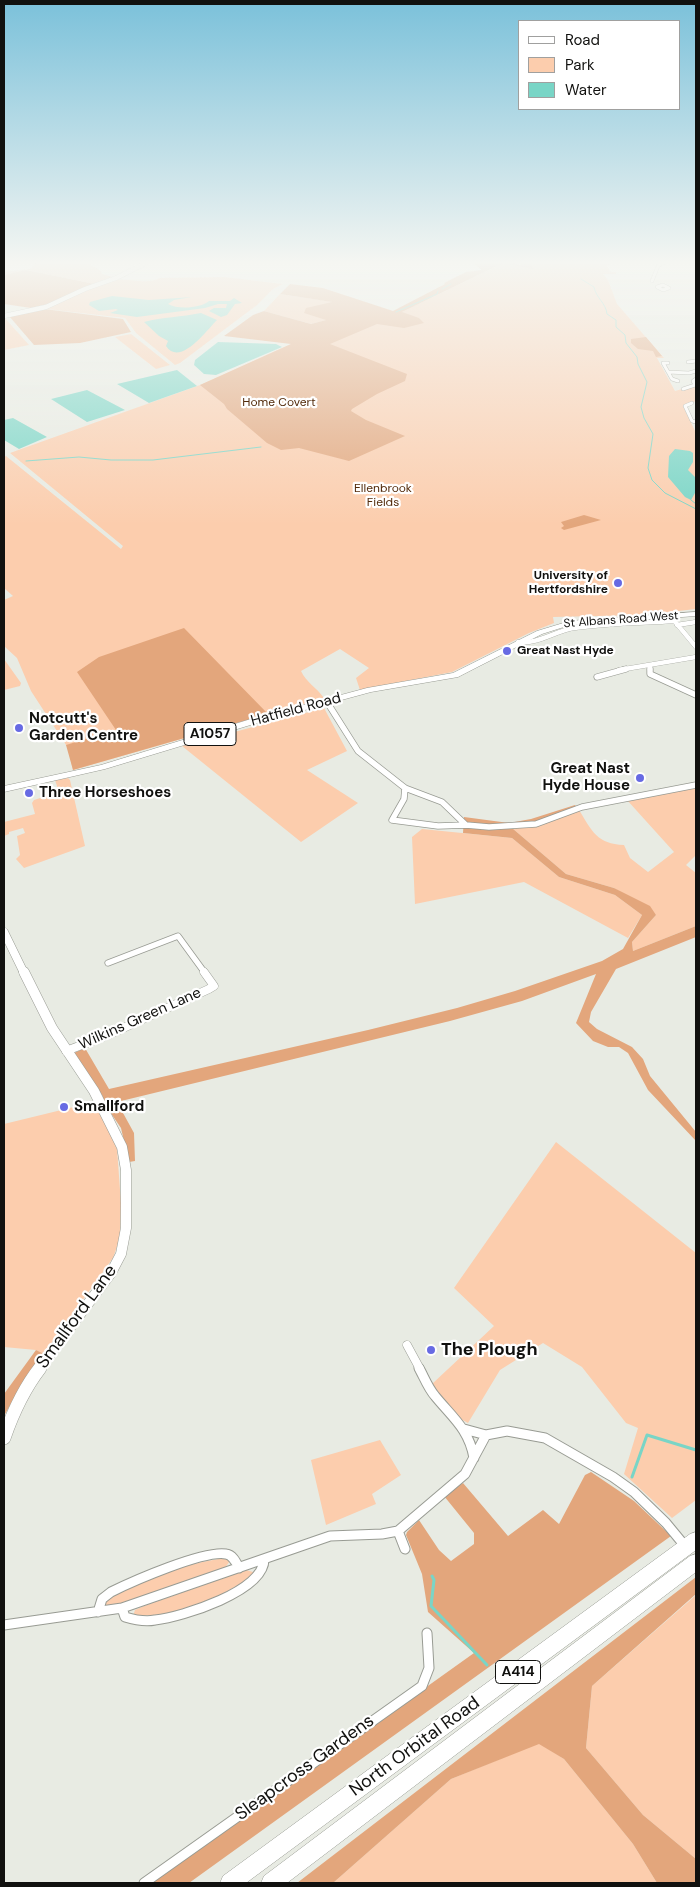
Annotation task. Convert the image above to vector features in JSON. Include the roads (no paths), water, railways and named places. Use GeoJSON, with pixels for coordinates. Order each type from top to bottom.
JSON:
{"type":"FeatureCollection","features":[{"type":"Feature","properties":{"kind":"highway","name":"North Orbital Road"},"geometry":{"type":"LineString","coordinates":[[230,1883],[693,1550]]}},
{"type":"Feature","properties":{"kind":"highway","name":"North Orbital Road"},"geometry":{"type":"LineString","coordinates":[[271,1883],[693,1550]]}},
{"type":"Feature","properties":{"kind":"main road","name":"St Albans Road West"},"geometry":{"type":"LineString","coordinates":[[416,682],[455,676],[518,642],[548,629],[570,623],[674,621],[696,614]]}},
{"type":"Feature","properties":{"kind":"main road","name":"Hatfield Road"},"geometry":{"type":"LineString","coordinates":[[4,789],[102,767],[254,721],[370,690],[416,682]]}},
{"type":"Feature","properties":{"kind":"street"},"geometry":{"type":"LineString","coordinates":[[688,362],[696,361]]}},
{"type":"Feature","properties":{"kind":"street"},"geometry":{"type":"LineString","coordinates":[[668,363],[663,363],[672,379],[678,381]]}},
{"type":"Feature","properties":{"kind":"street"},"geometry":{"type":"LineString","coordinates":[[668,372],[695,374],[693,381],[695,385],[683,389]]}},
{"type":"Feature","properties":{"kind":"street"},"geometry":{"type":"LineString","coordinates":[[692,403],[685,406],[693,422],[696,422]]}},
{"type":"Feature","properties":{"kind":"street"},"geometry":{"type":"LineString","coordinates":[[689,413],[696,412]]}},
{"type":"Feature","properties":{"kind":"street"},"geometry":{"type":"LineString","coordinates":[[674,621],[696,622]]}},
{"type":"Feature","properties":{"kind":"street"},"geometry":{"type":"LineString","coordinates":[[674,621],[696,647]]}},
{"type":"Feature","properties":{"kind":"street"},"geometry":{"type":"LineString","coordinates":[[689,658],[696,651]]}},
{"type":"Feature","properties":{"kind":"street"},"geometry":{"type":"LineString","coordinates":[[597,676],[650,664],[696,657]]}},
{"type":"Feature","properties":{"kind":"street"},"geometry":{"type":"LineString","coordinates":[[689,658],[696,661]]}},
{"type":"Feature","properties":{"kind":"street"},"geometry":{"type":"LineString","coordinates":[[650,664],[650,674]]}},
{"type":"Feature","properties":{"kind":"street"},"geometry":{"type":"LineString","coordinates":[[632,668],[696,695]]}},
{"type":"Feature","properties":{"kind":"street"},"geometry":{"type":"LineString","coordinates":[[326,702],[358,751],[405,788],[442,802],[466,825]]}},
{"type":"Feature","properties":{"kind":"street"},"geometry":{"type":"LineString","coordinates":[[405,788],[404,800],[392,820],[421,826],[446,828],[466,825],[489,828],[536,824],[582,807],[696,785]]}},
{"type":"Feature","properties":{"kind":"street","name":"Smallford Lane"},"geometry":{"type":"LineString","coordinates":[[4,932],[53,1029],[98,1098],[118,1135],[124,1158],[126,1228],[121,1254],[111,1273],[25,1388],[14,1409],[4,1438]]}},
{"type":"Feature","properties":{"kind":"street","name":"Wilkins Green Lane"},"geometry":{"type":"LineString","coordinates":[[66,1051],[140,1021],[214,986],[178,936],[108,963]]}},
{"type":"Feature","properties":{"kind":"street"},"geometry":{"type":"LineString","coordinates":[[407,1345],[433,1394],[464,1429],[472,1446],[474,1459]]}},
{"type":"Feature","properties":{"kind":"street"},"geometry":{"type":"LineString","coordinates":[[464,1429],[486,1434],[507,1431],[544,1438],[613,1477],[634,1492],[693,1550]]}},
{"type":"Feature","properties":{"kind":"street"},"geometry":{"type":"LineString","coordinates":[[4,1625],[122,1608],[330,1536],[343,1534],[389,1534],[398,1531],[465,1474],[486,1434]]}},
{"type":"Feature","properties":{"kind":"street"},"geometry":{"type":"LineString","coordinates":[[398,1531],[405,1549]]}},
{"type":"Feature","properties":{"kind":"street"},"geometry":{"type":"LineString","coordinates":[[98,1612],[100,1603],[107,1595],[134,1581],[202,1557],[219,1553],[228,1554],[234,1558],[238,1568]]}},
{"type":"Feature","properties":{"kind":"street"},"geometry":{"type":"LineString","coordinates":[[122,1608],[126,1617],[135,1622],[176,1617],[205,1607],[226,1597],[259,1576],[264,1566],[264,1559]]}},
{"type":"Feature","properties":{"kind":"street","name":"Sleapcross Gardens"},"geometry":{"type":"LineString","coordinates":[[144,1883],[422,1686],[427,1680],[429,1673],[427,1633]]}},
{"type":"Feature","properties":{"kind":"water"},"geometry":{"type":"Polygon","coordinates":[[[168,348],[188,348],[178,352],[168,348]]]}},
{"type":"Feature","properties":{"kind":"water"},"geometry":{"type":"Polygon","coordinates":[[[210,348],[280,348],[216,375],[204,374],[194,365],[195,360],[210,348]]]}},
{"type":"Feature","properties":{"kind":"water"},"geometry":{"type":"Polygon","coordinates":[[[177,370],[197,386],[149,403],[117,384],[177,370]]]}},
{"type":"Feature","properties":{"kind":"water"},"geometry":{"type":"Polygon","coordinates":[[[87,390],[125,410],[87,422],[51,399],[87,390]]]}},
{"type":"Feature","properties":{"kind":"water"},"geometry":{"type":"Polygon","coordinates":[[[13,418],[47,437],[19,449],[4,440],[4,420],[13,418]]]}},
{"type":"Feature","properties":{"kind":"water"},"geometry":{"type":"Polygon","coordinates":[[[675,449],[693,453],[693,462],[688,470],[696,478],[695,493],[691,500],[685,497],[668,477],[669,456],[675,449]]]}},
{"type":"Feature","properties":{"kind":"waterway"},"geometry":{"type":"LineString","coordinates":[[630,348],[637,357],[638,364],[647,382],[641,407],[644,418],[653,434],[648,468],[652,480],[665,493],[696,509]]}},
{"type":"Feature","properties":{"kind":"waterway"},"geometry":{"type":"LineString","coordinates":[[26,461],[79,457],[111,460],[153,460],[261,447]]}},
{"type":"Feature","properties":{"kind":"waterway"},"geometry":{"type":"LineString","coordinates":[[691,500],[696,504]]}},
{"type":"Feature","properties":{"kind":"waterway"},"geometry":{"type":"LineString","coordinates":[[632,1477],[647,1435],[696,1450]]}},
{"type":"Feature","properties":{"kind":"waterway"},"geometry":{"type":"LineString","coordinates":[[432,1576],[434,1580],[431,1606],[487,1665]]}},
{"type":"Feature","properties":{"kind":"place","name":"University of Hertfordshire"},"geometry":{"type":"Point","coordinates":[618,583]}},
{"type":"Feature","properties":{"kind":"place","name":"Great Nast Hyde"},"geometry":{"type":"Point","coordinates":[507,651]}},
{"type":"Feature","properties":{"kind":"place","name":"Notcutt's Garden Centre"},"geometry":{"type":"Point","coordinates":[19,728]}},
{"type":"Feature","properties":{"kind":"place","name":"Great Nast Hyde House"},"geometry":{"type":"Point","coordinates":[640,778]}},
{"type":"Feature","properties":{"kind":"place","name":"Three Horseshoes"},"geometry":{"type":"Point","coordinates":[29,793]}},
{"type":"Feature","properties":{"kind":"place","name":"Smallford"},"geometry":{"type":"Point","coordinates":[64,1107]}},
{"type":"Feature","properties":{"kind":"place","name":"The Plough"},"geometry":{"type":"Point","coordinates":[431,1350]}},
{"type":"Feature","properties":{"kind":"park label","name":"Home Covert"},"geometry":{"type":"Point","coordinates":[279,403]}},
{"type":"Feature","properties":{"kind":"park label","name":"Ellenbrook Fields"},"geometry":{"type":"Point","coordinates":[383,496]}}]}
